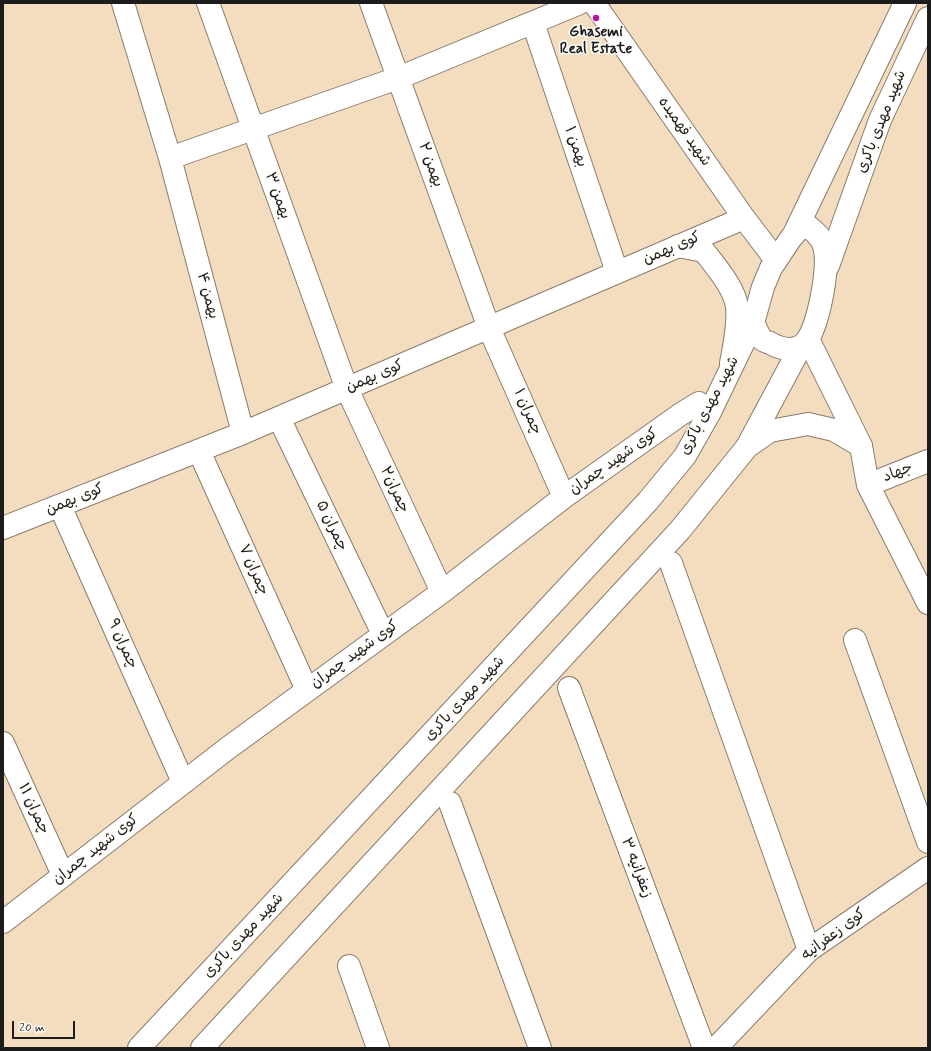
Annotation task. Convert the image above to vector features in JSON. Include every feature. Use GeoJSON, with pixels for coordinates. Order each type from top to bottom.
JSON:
{"type":"FeatureCollection","features":[{"type":"Feature","properties":{"kind":"street","name":"بهمن ۴"},"geometry":{"type":"LineString","coordinates":[[123,3],[170,158],[243,433]]}},
{"type":"Feature","properties":{"kind":"street","name":"بهمن ۳"},"geometry":{"type":"LineString","coordinates":[[208,3],[346,389]]}},
{"type":"Feature","properties":{"kind":"street","name":"بهمن ۲"},"geometry":{"type":"LineString","coordinates":[[371,3],[489,328]]}},
{"type":"Feature","properties":{"kind":"street"},"geometry":{"type":"LineString","coordinates":[[170,158],[398,78],[580,3]]}},
{"type":"Feature","properties":{"kind":"street","name":"شهید فهمیده"},"geometry":{"type":"LineString","coordinates":[[594,3],[744,218],[776,260]]}},
{"type":"Feature","properties":{"kind":"street","name":"شهید مهدی باکری"},"geometry":{"type":"LineString","coordinates":[[140,1048],[648,501],[685,456],[710,412],[753,323],[763,287],[776,260],[794,234],[905,3]]}},
{"type":"Feature","properties":{"kind":"street","name":"شهید مهدی باکری"},"geometry":{"type":"LineString","coordinates":[[825,273],[880,120],[928,18]]}},
{"type":"Feature","properties":{"kind":"street","name":"بهمن ۱"},"geometry":{"type":"LineString","coordinates":[[533,23],[617,272]]}},
{"type":"Feature","properties":{"kind":"street","name":"کوی بهمن"},"geometry":{"type":"LineString","coordinates":[[3,528],[280,418],[744,218]]}},
{"type":"Feature","properties":{"kind":"street"},"geometry":{"type":"LineString","coordinates":[[202,1048],[680,530],[748,447],[804,343],[820,304],[826,258],[824,244],[817,233],[809,227],[799,230],[794,234]]}},
{"type":"Feature","properties":{"kind":"street"},"geometry":{"type":"LineString","coordinates":[[678,246],[704,251],[729,285],[737,307],[735,340],[729,373]]}},
{"type":"Feature","properties":{"kind":"street"},"geometry":{"type":"LineString","coordinates":[[753,323],[762,339],[779,348],[790,349],[804,343]]}},
{"type":"Feature","properties":{"kind":"street","name":"چمران ۱"},"geometry":{"type":"LineString","coordinates":[[489,328],[564,497]]}},
{"type":"Feature","properties":{"kind":"street"},"geometry":{"type":"LineString","coordinates":[[804,343],[861,446],[868,484],[928,603]]}},
{"type":"Feature","properties":{"kind":"street","name":"چمران۲"},"geometry":{"type":"LineString","coordinates":[[346,389],[442,592]]}},
{"type":"Feature","properties":{"kind":"street","name":"کوی شهید چمران"},"geometry":{"type":"LineString","coordinates":[[3,922],[183,782],[442,592],[564,497],[681,414],[699,403],[710,412]]}},
{"type":"Feature","properties":{"kind":"street","name":"چمران ۵"},"geometry":{"type":"LineString","coordinates":[[280,418],[383,634]]}},
{"type":"Feature","properties":{"kind":"street"},"geometry":{"type":"LineString","coordinates":[[748,447],[770,431],[808,424],[834,430],[861,446]]}},
{"type":"Feature","properties":{"kind":"street","name":"چمران ۷"},"geometry":{"type":"LineString","coordinates":[[199,451],[307,690]]}},
{"type":"Feature","properties":{"kind":"street","name":"جهاد"},"geometry":{"type":"LineString","coordinates":[[868,484],[928,461]]}},
{"type":"Feature","properties":{"kind":"street","name":"چمران ۹"},"geometry":{"type":"LineString","coordinates":[[60,506],[183,782]]}},
{"type":"Feature","properties":{"kind":"street"},"geometry":{"type":"LineString","coordinates":[[671,563],[809,950]]}},
{"type":"Feature","properties":{"kind":"street"},"geometry":{"type":"LineString","coordinates":[[855,640],[928,842]]}},
{"type":"Feature","properties":{"kind":"street","name":"زعفرانیه ۳"},"geometry":{"type":"LineString","coordinates":[[569,688],[704,1048]]}},
{"type":"Feature","properties":{"kind":"street","name":"چمران ۱۱"},"geometry":{"type":"LineString","coordinates":[[3,743],[63,875]]}},
{"type":"Feature","properties":{"kind":"street"},"geometry":{"type":"LineString","coordinates":[[450,803],[540,1048]]}},
{"type":"Feature","properties":{"kind":"street","name":"کوی زعفرانیه"},"geometry":{"type":"LineString","coordinates":[[716,1048],[809,950],[928,868]]}},
{"type":"Feature","properties":{"kind":"street"},"geometry":{"type":"LineString","coordinates":[[349,966],[378,1048]]}},
{"type":"Feature","properties":{"kind":"place","name":"Ghasemi Real Estate"},"geometry":{"type":"Point","coordinates":[596,18]}}]}
